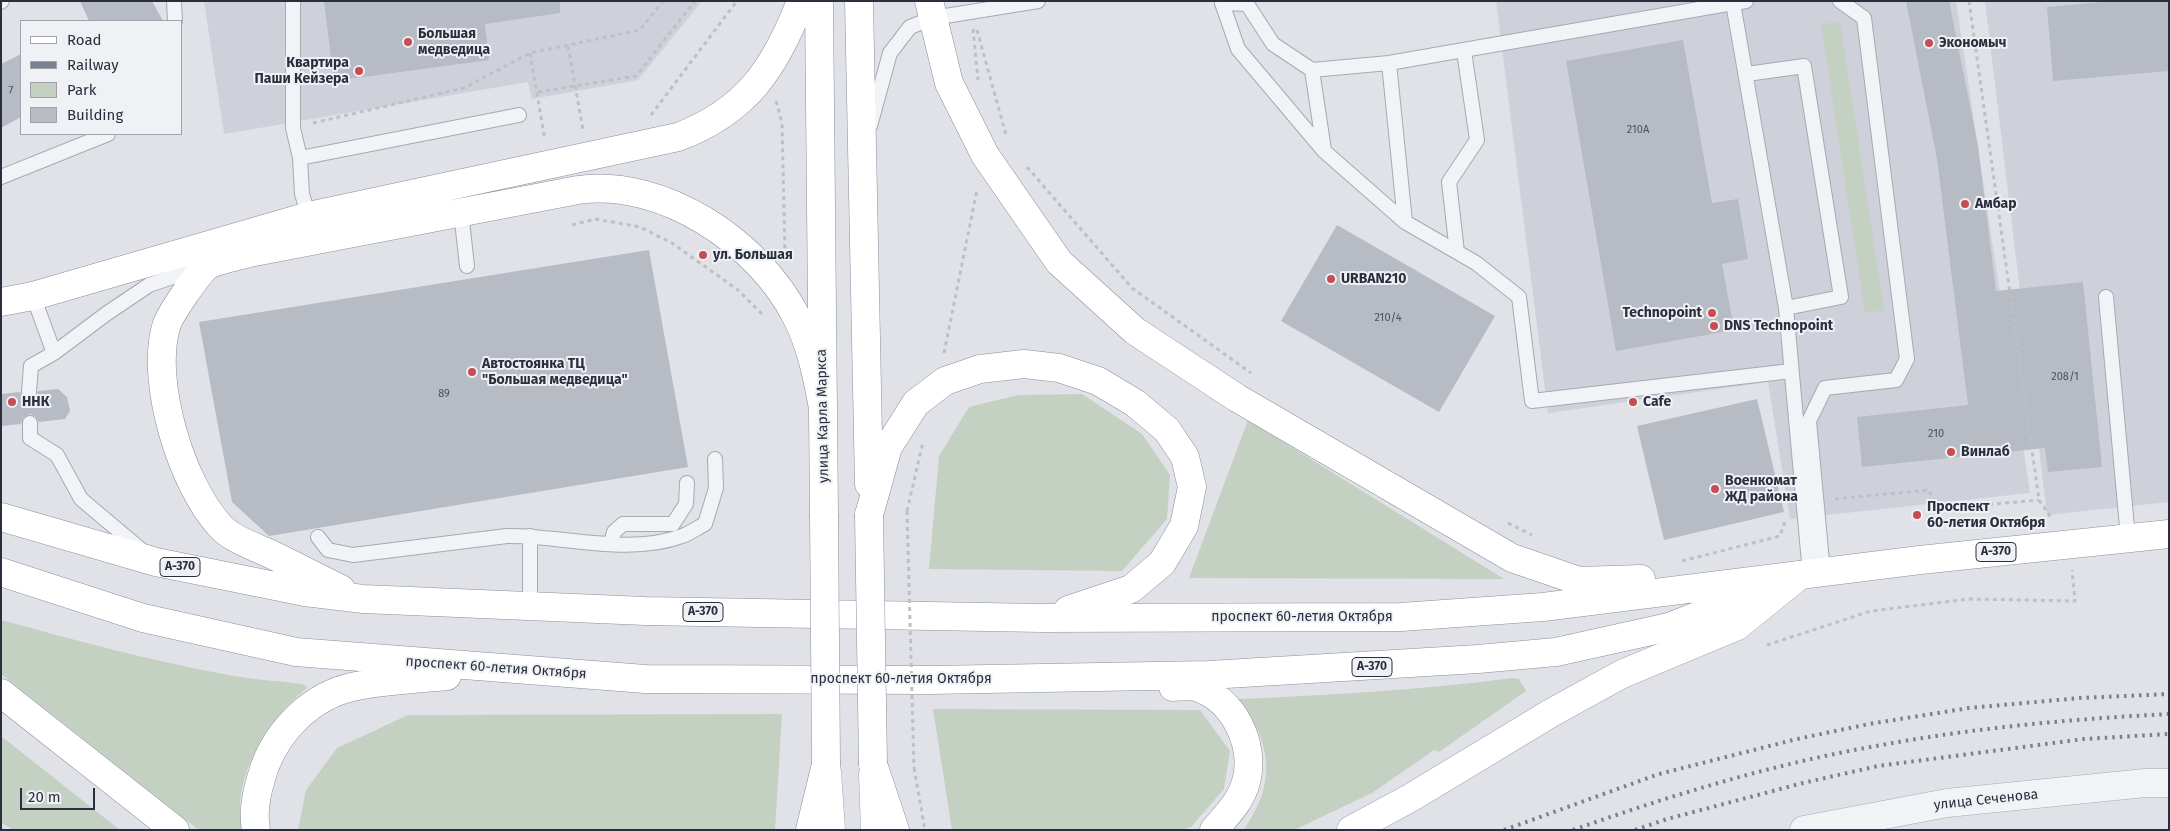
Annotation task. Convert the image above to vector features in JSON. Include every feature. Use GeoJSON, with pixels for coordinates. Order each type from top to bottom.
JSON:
{"type":"FeatureCollection","features":[{"type":"Feature","properties":{"kind":"main road"},"geometry":{"type":"LineString","coordinates":[[1,302],[33,296],[313,228],[678,137],[702,128],[736,106],[751,92],[780,48],[801,1]]}},
{"type":"Feature","properties":{"kind":"main road","name":"улица Карла Маркса"},"geometry":{"type":"LineString","coordinates":[[819,1],[826,764],[831,830]]}},
{"type":"Feature","properties":{"kind":"main road"},"geometry":{"type":"LineString","coordinates":[[859,1],[875,830]]}},
{"type":"Feature","properties":{"kind":"main road"},"geometry":{"type":"LineString","coordinates":[[937,9],[949,83],[984,155],[1059,262],[1135,331],[1237,398],[1512,558],[1580,581],[1811,574]]}},
{"type":"Feature","properties":{"kind":"main road"},"geometry":{"type":"LineString","coordinates":[[363,599],[240,540],[221,528],[203,505],[192,485],[174,435],[164,387],[162,353],[166,325],[187,292],[207,266],[249,253],[313,228],[460,212],[597,187],[640,195],[684,210],[727,234],[762,266],[779,288],[796,316],[808,344],[823,408]]}},
{"type":"Feature","properties":{"kind":"main road"},"geometry":{"type":"LineString","coordinates":[[869,516],[888,447],[916,403],[945,381],[980,369],[1024,364],[1059,368],[1098,381],[1135,402],[1167,430],[1185,456],[1192,486],[1184,526],[1162,563],[1131,589],[1042,618]]}},
{"type":"Feature","properties":{"kind":"main road","name":"проспект 60-летия Октября"},"geometry":{"type":"LineString","coordinates":[[1,517],[156,562],[305,592],[363,599],[645,612],[1042,618],[1401,617],[1543,607],[1811,574],[2169,534]]}},
{"type":"Feature","properties":{"kind":"main road","name":"проспект 60-летия Октября"},"geometry":{"type":"LineString","coordinates":[[1,572],[143,618],[296,652],[645,679],[931,680],[1209,675],[1404,665],[1556,652],[1668,627],[1811,574]]}},
{"type":"Feature","properties":{"kind":"main road"},"geometry":{"type":"LineString","coordinates":[[1351,830],[1412,797],[1551,713],[1622,674],[1738,626],[1811,574]]}},
{"type":"Feature","properties":{"kind":"main road"},"geometry":{"type":"LineString","coordinates":[[256,830],[256,791],[270,755],[288,726],[319,700],[351,687],[459,674],[645,679]]}},
{"type":"Feature","properties":{"kind":"main road"},"geometry":{"type":"LineString","coordinates":[[931,680],[1196,687],[1216,699],[1233,715],[1244,736],[1248,758],[1246,782],[1235,807],[1214,830]]}},
{"type":"Feature","properties":{"kind":"main road"},"geometry":{"type":"LineString","coordinates":[[1,693],[175,830]]}},
{"type":"Feature","properties":{"kind":"main road"},"geometry":{"type":"LineString","coordinates":[[810,830],[826,764]]}},
{"type":"Feature","properties":{"kind":"main road"},"geometry":{"type":"LineString","coordinates":[[873,764],[895,830]]}},
{"type":"Feature","properties":{"kind":"street","name":"улица Сеченова"},"geometry":{"type":"LineString","coordinates":[[1804,830],[1947,803],[2169,783]]}},
{"type":"Feature","properties":{"kind":"lane"},"geometry":{"type":"LineString","coordinates":[[174,1],[175,20]]}},
{"type":"Feature","properties":{"kind":"lane"},"geometry":{"type":"LineString","coordinates":[[293,1],[293,128],[300,158],[302,194],[313,228]]}},
{"type":"Feature","properties":{"kind":"lane"},"geometry":{"type":"LineString","coordinates":[[862,156],[890,53],[910,27],[937,9],[972,12],[993,5],[1038,1]]}},
{"type":"Feature","properties":{"kind":"lane"},"geometry":{"type":"LineString","coordinates":[[1811,574],[1809,421],[1825,388],[1896,380],[1907,359],[1864,18],[1840,1]]}},
{"type":"Feature","properties":{"kind":"lane"},"geometry":{"type":"LineString","coordinates":[[1791,370],[1532,401],[1519,297],[1476,263],[1405,222],[1324,151],[1238,49],[1222,3],[1247,4],[1273,44],[1312,70],[1389,63],[1740,2],[1747,74],[1786,308],[1791,370],[1810,501]]}},
{"type":"Feature","properties":{"kind":"lane"},"geometry":{"type":"LineString","coordinates":[[1457,252],[1449,182],[1477,140],[1464,51]]}},
{"type":"Feature","properties":{"kind":"lane"},"geometry":{"type":"LineString","coordinates":[[1389,63],[1405,222]]}},
{"type":"Feature","properties":{"kind":"lane"},"geometry":{"type":"LineString","coordinates":[[1747,74],[1804,66],[1841,297],[1786,308]]}},
{"type":"Feature","properties":{"kind":"lane"},"geometry":{"type":"LineString","coordinates":[[1312,70],[1324,151]]}},
{"type":"Feature","properties":{"kind":"lane"},"geometry":{"type":"LineString","coordinates":[[300,158],[519,115]]}},
{"type":"Feature","properties":{"kind":"lane"},"geometry":{"type":"LineString","coordinates":[[1,177],[106,135]]}},
{"type":"Feature","properties":{"kind":"lane"},"geometry":{"type":"LineString","coordinates":[[460,212],[467,266]]}},
{"type":"Feature","properties":{"kind":"lane"},"geometry":{"type":"LineString","coordinates":[[29,392],[31,366],[54,353],[149,285],[207,266]]}},
{"type":"Feature","properties":{"kind":"lane"},"geometry":{"type":"LineString","coordinates":[[33,296],[54,353]]}},
{"type":"Feature","properties":{"kind":"lane"},"geometry":{"type":"LineString","coordinates":[[2106,297],[2128,538]]}},
{"type":"Feature","properties":{"kind":"lane"},"geometry":{"type":"LineString","coordinates":[[30,423],[30,438],[58,455],[81,499],[156,562]]}},
{"type":"Feature","properties":{"kind":"lane"},"geometry":{"type":"LineString","coordinates":[[318,537],[328,550],[353,555],[507,536],[530,536],[585,543],[659,541],[682,536],[705,524],[716,488],[715,458]]}},
{"type":"Feature","properties":{"kind":"lane"},"geometry":{"type":"LineString","coordinates":[[611,543],[614,532],[623,524],[672,524],[686,504],[687,483]]}},
{"type":"Feature","properties":{"kind":"lane"},"geometry":{"type":"LineString","coordinates":[[530,536],[530,606]]}},
{"type":"Feature","properties":{"kind":"path"},"geometry":{"type":"LineString","coordinates":[[293,128],[464,88],[530,52],[568,46],[640,30],[663,1]]}},
{"type":"Feature","properties":{"kind":"path"},"geometry":{"type":"LineString","coordinates":[[538,92],[636,76],[695,1]]}},
{"type":"Feature","properties":{"kind":"path"},"geometry":{"type":"LineString","coordinates":[[646,122],[737,1]]}},
{"type":"Feature","properties":{"kind":"path"},"geometry":{"type":"LineString","coordinates":[[1767,645],[1871,611],[1970,599],[2075,601],[2070,545],[2039,500],[1969,1]]}},
{"type":"Feature","properties":{"kind":"path"},"geometry":{"type":"LineString","coordinates":[[972,12],[979,88]]}},
{"type":"Feature","properties":{"kind":"path"},"geometry":{"type":"LineString","coordinates":[[972,12],[1007,136]]}},
{"type":"Feature","properties":{"kind":"path"},"geometry":{"type":"LineString","coordinates":[[568,46],[583,132]]}},
{"type":"Feature","properties":{"kind":"path"},"geometry":{"type":"LineString","coordinates":[[530,52],[546,148]]}},
{"type":"Feature","properties":{"kind":"path"},"geometry":{"type":"LineString","coordinates":[[765,72],[770,77],[782,123],[785,264],[779,288]]}},
{"type":"Feature","properties":{"kind":"path"},"geometry":{"type":"LineString","coordinates":[[937,386],[984,155]]}},
{"type":"Feature","properties":{"kind":"path"},"geometry":{"type":"LineString","coordinates":[[1022,161],[1132,288],[1252,374]]}},
{"type":"Feature","properties":{"kind":"path"},"geometry":{"type":"LineString","coordinates":[[572,225],[595,219],[640,227],[672,243],[738,290],[764,316]]}},
{"type":"Feature","properties":{"kind":"path"},"geometry":{"type":"LineString","coordinates":[[925,434],[907,511],[914,768],[925,830]]}},
{"type":"Feature","properties":{"kind":"path"},"geometry":{"type":"LineString","coordinates":[[1676,563],[1780,536],[1791,503],[1929,490],[1936,509],[2039,500]]}},
{"type":"Feature","properties":{"kind":"path"},"geometry":{"type":"LineString","coordinates":[[1503,520],[1538,538]]}},
{"type":"Feature","properties":{"kind":"shaded area"},"geometry":{"type":"Polygon","coordinates":[[[204,1],[702,1],[638,80],[532,99],[528,82],[224,134],[204,1]]]}},
{"type":"Feature","properties":{"kind":"shaded area"},"geometry":{"type":"Polygon","coordinates":[[[1496,1],[1956,1],[2030,493],[1790,519],[1768,382],[1548,413],[1496,1]]]}},
{"type":"Feature","properties":{"kind":"shaded area"},"geometry":{"type":"Polygon","coordinates":[[[1985,1],[2169,1],[2169,502],[2047,515],[1985,1]]]}},
{"type":"Feature","properties":{"kind":"green space"},"geometry":{"type":"Polygon","coordinates":[[[1840,22],[1884,310],[1865,313],[1821,24],[1840,22]]]}},
{"type":"Feature","properties":{"kind":"green space"},"geometry":{"type":"Polygon","coordinates":[[[1082,394],[1142,434],[1170,475],[1167,519],[1122,571],[929,569],[939,456],[969,407],[1018,395],[1082,394]]]}},
{"type":"Feature","properties":{"kind":"green space"},"geometry":{"type":"Polygon","coordinates":[[[1248,420],[1504,579],[1189,578],[1248,420]]]}},
{"type":"Feature","properties":{"kind":"green space"},"geometry":{"type":"Polygon","coordinates":[[[1,620],[146,658],[242,677],[302,684],[308,687],[280,715],[267,732],[247,770],[240,810],[243,830],[199,830],[1,674],[1,620]]]}},
{"type":"Feature","properties":{"kind":"green space"},"geometry":{"type":"Polygon","coordinates":[[[1513,678],[1519,679],[1526,691],[1439,752],[1434,750],[1372,793],[1294,830],[1244,830],[1263,793],[1266,764],[1265,753],[1258,732],[1253,722],[1238,705],[1239,699],[1445,686],[1513,678]]]}},
{"type":"Feature","properties":{"kind":"green space"},"geometry":{"type":"Polygon","coordinates":[[[933,709],[1200,710],[1230,751],[1224,789],[1191,827],[1181,830],[952,830],[933,709]]]}},
{"type":"Feature","properties":{"kind":"green space"},"geometry":{"type":"Polygon","coordinates":[[[782,714],[775,830],[298,830],[306,790],[337,748],[408,715],[782,714]]]}},
{"type":"Feature","properties":{"kind":"green space"},"geometry":{"type":"Polygon","coordinates":[[[1,736],[120,830],[13,830],[1,822],[1,736]]]}},
{"type":"Feature","properties":{"kind":"building"},"geometry":{"type":"Polygon","coordinates":[[[80,1],[152,1],[162,20],[89,20],[80,1]]]}},
{"type":"Feature","properties":{"kind":"building","name":"Большая медведица"},"geometry":{"type":"Polygon","coordinates":[[[324,1],[560,1],[560,13],[485,24],[489,60],[334,81],[324,1]]]}},
{"type":"Feature","properties":{"kind":"building"},"geometry":{"type":"Polygon","coordinates":[[[1906,1],[1949,1],[1978,146],[1996,291],[2083,282],[2102,467],[2048,472],[2045,448],[1862,467],[1857,417],[1968,405],[1937,159],[1906,1]]]}},
{"type":"Feature","properties":{"kind":"building"},"geometry":{"type":"Polygon","coordinates":[[[2114,1],[2169,1],[2169,71],[2053,81],[2047,7],[2114,1]]]}},
{"type":"Feature","properties":{"kind":"building"},"geometry":{"type":"Polygon","coordinates":[[[1683,40],[1712,203],[1738,199],[1748,259],[1722,264],[1734,330],[1616,351],[1566,61],[1683,40]]]}},
{"type":"Feature","properties":{"kind":"building"},"geometry":{"type":"Polygon","coordinates":[[[20,54],[20,118],[1,128],[1,64],[20,54]]]}},
{"type":"Feature","properties":{"kind":"building"},"geometry":{"type":"Polygon","coordinates":[[[1337,225],[1495,316],[1439,412],[1281,321],[1337,225]]]}},
{"type":"Feature","properties":{"kind":"building"},"geometry":{"type":"Polygon","coordinates":[[[649,250],[688,467],[269,536],[232,502],[199,322],[649,250]]]}},
{"type":"Feature","properties":{"kind":"building"},"geometry":{"type":"Polygon","coordinates":[[[58,389],[67,397],[70,411],[65,419],[39,422],[35,416],[30,414],[23,418],[21,424],[1,426],[1,394],[20,392],[24,399],[29,401],[36,397],[38,391],[58,389]]]}},
{"type":"Feature","properties":{"kind":"building","name":"Военкомат ЖД района"},"geometry":{"type":"Polygon","coordinates":[[[1757,399],[1784,512],[1664,540],[1637,426],[1757,399]]]}},
{"type":"Feature","properties":{"kind":"railway"},"geometry":{"type":"LineString","coordinates":[[1504,830],[1659,774],[1797,739],[1869,724],[1969,708],[2080,698],[2169,694]]}},
{"type":"Feature","properties":{"kind":"railway"},"geometry":{"type":"LineString","coordinates":[[1573,830],[1723,782],[1837,753],[1985,729],[2169,714]]}},
{"type":"Feature","properties":{"kind":"railway"},"geometry":{"type":"LineString","coordinates":[[1635,830],[1667,819],[1803,783],[1878,766],[2084,739],[2169,734]]}},
{"type":"Feature","properties":{"kind":"place","name":"Большая медведица"},"geometry":{"type":"Point","coordinates":[408,42]}},
{"type":"Feature","properties":{"kind":"place","name":"Экономыч"},"geometry":{"type":"Point","coordinates":[1929,43]}},
{"type":"Feature","properties":{"kind":"place","name":"Квартира Паши Кейзера"},"geometry":{"type":"Point","coordinates":[359,71]}},
{"type":"Feature","properties":{"kind":"place","name":"Амбар"},"geometry":{"type":"Point","coordinates":[1965,204]}},
{"type":"Feature","properties":{"kind":"place","name":"ул. Большая"},"geometry":{"type":"Point","coordinates":[703,255]}},
{"type":"Feature","properties":{"kind":"place","name":"URBAN210"},"geometry":{"type":"Point","coordinates":[1331,279]}},
{"type":"Feature","properties":{"kind":"place","name":"Technopoint"},"geometry":{"type":"Point","coordinates":[1712,313]}},
{"type":"Feature","properties":{"kind":"place","name":"DNS Technopoint"},"geometry":{"type":"Point","coordinates":[1714,326]}},
{"type":"Feature","properties":{"kind":"place","name":"Автостоянка ТЦ \"Большая медведица\""},"geometry":{"type":"Point","coordinates":[472,372]}},
{"type":"Feature","properties":{"kind":"place","name":"ННК"},"geometry":{"type":"Point","coordinates":[12,402]}},
{"type":"Feature","properties":{"kind":"place","name":"Cafe"},"geometry":{"type":"Point","coordinates":[1633,402]}},
{"type":"Feature","properties":{"kind":"place","name":"Винлаб"},"geometry":{"type":"Point","coordinates":[1951,452]}},
{"type":"Feature","properties":{"kind":"place","name":"Военкомат ЖД района"},"geometry":{"type":"Point","coordinates":[1715,489]}},
{"type":"Feature","properties":{"kind":"place","name":"Проспект 60-летия Октября"},"geometry":{"type":"Point","coordinates":[1917,515]}}]}
